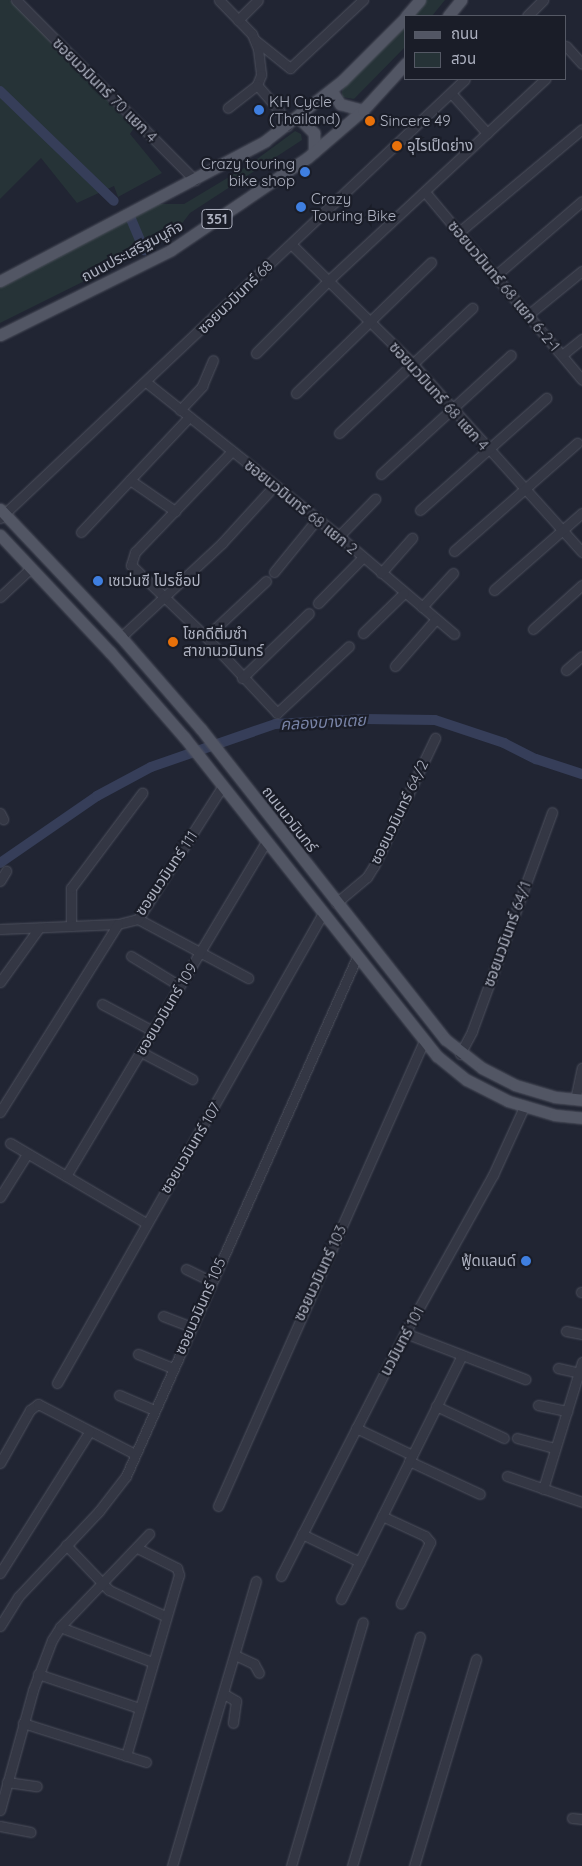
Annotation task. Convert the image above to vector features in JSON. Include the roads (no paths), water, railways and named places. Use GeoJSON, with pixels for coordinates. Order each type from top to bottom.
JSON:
{"type":"FeatureCollection","features":[{"type":"Feature","properties":{"kind":"main road"},"geometry":{"type":"LineString","coordinates":[[408,15],[420,0]]}},
{"type":"Feature","properties":{"kind":"main road"},"geometry":{"type":"LineString","coordinates":[[449,15],[461,0]]}},
{"type":"Feature","properties":{"kind":"main road"},"geometry":{"type":"LineString","coordinates":[[0,281],[195,180],[287,126],[331,90],[404,19]]}},
{"type":"Feature","properties":{"kind":"main road","name":"ถนนประเสริฐมนูกิจ"},"geometry":{"type":"LineString","coordinates":[[0,335],[172,250],[314,152],[363,110],[404,65]]}},
{"type":"Feature","properties":{"kind":"main road"},"geometry":{"type":"LineString","coordinates":[[331,90],[340,104],[363,110]]}},
{"type":"Feature","properties":{"kind":"main road"},"geometry":{"type":"LineString","coordinates":[[298,117],[314,133],[314,152]]}},
{"type":"Feature","properties":{"kind":"main road","name":"ถนนนวมินทร์"},"geometry":{"type":"LineString","coordinates":[[1,514],[121,638],[201,729],[430,1022],[460,1054],[515,1084],[578,1100]]}},
{"type":"Feature","properties":{"kind":"main road"},"geometry":{"type":"LineString","coordinates":[[0,535],[184,737],[424,1041],[467,1080],[524,1107],[582,1118]]}},
{"type":"Feature","properties":{"kind":"street","name":"ซอยนวมินทร์ 70 แยก 4"},"geometry":{"type":"LineString","coordinates":[[16,0],[195,180]]}},
{"type":"Feature","properties":{"kind":"street"},"geometry":{"type":"LineString","coordinates":[[219,0],[255,40],[290,68],[363,0]]}},
{"type":"Feature","properties":{"kind":"street"},"geometry":{"type":"LineString","coordinates":[[238,20],[258,0]]}},
{"type":"Feature","properties":{"kind":"street"},"geometry":{"type":"LineString","coordinates":[[532,14],[543,0]]}},
{"type":"Feature","properties":{"kind":"street"},"geometry":{"type":"LineString","coordinates":[[228,108],[257,85],[261,75],[255,40]]}},
{"type":"Feature","properties":{"kind":"street"},"geometry":{"type":"LineString","coordinates":[[568,53],[582,64]]}},
{"type":"Feature","properties":{"kind":"street","name":"ซอยนวมินทร์ 68"},"geometry":{"type":"LineString","coordinates":[[1,514],[146,382],[464,80]]}},
{"type":"Feature","properties":{"kind":"street"},"geometry":{"type":"LineString","coordinates":[[256,354],[330,280],[544,80]]}},
{"type":"Feature","properties":{"kind":"street"},"geometry":{"type":"LineString","coordinates":[[257,85],[279,110],[287,126]]}},
{"type":"Feature","properties":{"kind":"street"},"geometry":{"type":"LineString","coordinates":[[451,93],[487,134]]}},
{"type":"Feature","properties":{"kind":"street"},"geometry":{"type":"LineString","coordinates":[[459,232],[582,129]]}},
{"type":"Feature","properties":{"kind":"street","name":"ซอยนวมินทร์ 68 แยก 6-2-1"},"geometry":{"type":"LineString","coordinates":[[425,192],[529,314],[582,380]]}},
{"type":"Feature","properties":{"kind":"street"},"geometry":{"type":"LineString","coordinates":[[496,275],[582,201]]}},
{"type":"Feature","properties":{"kind":"street","name":"ซอยนวมินทร์ 68 แยก 4"},"geometry":{"type":"LineString","coordinates":[[291,244],[330,280],[411,362],[488,450],[582,552]]}},
{"type":"Feature","properties":{"kind":"street"},"geometry":{"type":"LineString","coordinates":[[296,393],[431,262]]}},
{"type":"Feature","properties":{"kind":"street"},"geometry":{"type":"LineString","coordinates":[[529,314],[582,271]]}},
{"type":"Feature","properties":{"kind":"street"},"geometry":{"type":"LineString","coordinates":[[340,433],[411,362],[472,308]]}},
{"type":"Feature","properties":{"kind":"street"},"geometry":{"type":"LineString","coordinates":[[562,355],[582,339]]}},
{"type":"Feature","properties":{"kind":"street"},"geometry":{"type":"LineString","coordinates":[[381,474],[511,355]]}},
{"type":"Feature","properties":{"kind":"street"},"geometry":{"type":"LineString","coordinates":[[180,410],[202,386],[212,360]]}},
{"type":"Feature","properties":{"kind":"street","name":"ซอยนวมินทร์ 68 แยก 2"},"geometry":{"type":"LineString","coordinates":[[146,382],[339,536],[454,634]]}},
{"type":"Feature","properties":{"kind":"street"},"geometry":{"type":"LineString","coordinates":[[420,510],[546,398]]}},
{"type":"Feature","properties":{"kind":"street"},"geometry":{"type":"LineString","coordinates":[[81,532],[189,417]]}},
{"type":"Feature","properties":{"kind":"street"},"geometry":{"type":"LineString","coordinates":[[454,551],[577,443]]}},
{"type":"Feature","properties":{"kind":"street"},"geometry":{"type":"LineString","coordinates":[[232,452],[135,552],[131,565],[206,637],[273,712],[281,712],[350,646]]}},
{"type":"Feature","properties":{"kind":"street"},"geometry":{"type":"LineString","coordinates":[[130,480],[175,512]]}},
{"type":"Feature","properties":{"kind":"street"},"geometry":{"type":"LineString","coordinates":[[121,638],[166,598],[222,543],[274,486]]}},
{"type":"Feature","properties":{"kind":"street"},"geometry":{"type":"LineString","coordinates":[[339,536],[374,499]]}},
{"type":"Feature","properties":{"kind":"street"},"geometry":{"type":"LineString","coordinates":[[494,590],[582,512]]}},
{"type":"Feature","properties":{"kind":"street"},"geometry":{"type":"LineString","coordinates":[[274,572],[317,519]]}},
{"type":"Feature","properties":{"kind":"street"},"geometry":{"type":"LineString","coordinates":[[381,573],[412,538]]}},
{"type":"Feature","properties":{"kind":"street"},"geometry":{"type":"LineString","coordinates":[[318,603],[363,557]]}},
{"type":"Feature","properties":{"kind":"street"},"geometry":{"type":"LineString","coordinates":[[0,597],[31,568]]}},
{"type":"Feature","properties":{"kind":"street"},"geometry":{"type":"LineString","coordinates":[[422,607],[452,573]]}},
{"type":"Feature","properties":{"kind":"street"},"geometry":{"type":"LineString","coordinates":[[206,637],[266,582]]}},
{"type":"Feature","properties":{"kind":"street"},"geometry":{"type":"LineString","coordinates":[[533,629],[582,585]]}},
{"type":"Feature","properties":{"kind":"street"},"geometry":{"type":"LineString","coordinates":[[363,633],[404,593]]}},
{"type":"Feature","properties":{"kind":"street"},"geometry":{"type":"LineString","coordinates":[[242,678],[309,612]]}},
{"type":"Feature","properties":{"kind":"street"},"geometry":{"type":"LineString","coordinates":[[396,666],[436,619]]}},
{"type":"Feature","properties":{"kind":"street"},"geometry":{"type":"LineString","coordinates":[[566,670],[582,656]]}},
{"type":"Feature","properties":{"kind":"street","name":"ซอยนวมินทร์ 64/2"},"geometry":{"type":"LineString","coordinates":[[336,903],[374,866],[435,738]]}},
{"type":"Feature","properties":{"kind":"street","name":"ซอยนวมินทร์ 111"},"geometry":{"type":"LineString","coordinates":[[0,929],[118,924],[138,919],[222,787]]}},
{"type":"Feature","properties":{"kind":"street"},"geometry":{"type":"LineString","coordinates":[[71,926],[71,888],[142,793]]}},
{"type":"Feature","properties":{"kind":"street","name":"ซอยนวมินทร์ 64/1"},"geometry":{"type":"LineString","coordinates":[[460,1054],[472,1031],[552,812]]}},
{"type":"Feature","properties":{"kind":"street","name":"ซอยนวมินทร์ 109"},"geometry":{"type":"LineString","coordinates":[[66,1176],[266,842]]}},
{"type":"Feature","properties":{"kind":"street"},"geometry":{"type":"LineString","coordinates":[[0,881],[6,871]]}},
{"type":"Feature","properties":{"kind":"street","name":"ซอยนวมินทร์ 107"},"geometry":{"type":"LineString","coordinates":[[57,1383],[323,913]]}},
{"type":"Feature","properties":{"kind":"street"},"geometry":{"type":"LineString","coordinates":[[138,919],[248,978]]}},
{"type":"Feature","properties":{"kind":"street"},"geometry":{"type":"LineString","coordinates":[[0,1112],[118,924]]}},
{"type":"Feature","properties":{"kind":"street"},"geometry":{"type":"LineString","coordinates":[[0,982],[39,928]]}},
{"type":"Feature","properties":{"kind":"street"},"geometry":{"type":"LineString","coordinates":[[132,956],[180,986]]}},
{"type":"Feature","properties":{"kind":"street","name":"ซอยนวมินทร์ 105"},"geometry":{"type":"LineString","coordinates":[[0,1626],[18,1598],[119,1487],[357,957]]}},
{"type":"Feature","properties":{"kind":"street"},"geometry":{"type":"LineString","coordinates":[[102,1004],[153,1031]]}},
{"type":"Feature","properties":{"kind":"street","name":"ซอยนวมินทร์ 103"},"geometry":{"type":"LineString","coordinates":[[218,1506],[424,1041]]}},
{"type":"Feature","properties":{"kind":"street"},"geometry":{"type":"LineString","coordinates":[[141,1052],[192,1079]]}},
{"type":"Feature","properties":{"kind":"street"},"geometry":{"type":"LineString","coordinates":[[578,1100],[582,1068]]}},
{"type":"Feature","properties":{"kind":"street","name":"นวมินทร์ 101"},"geometry":{"type":"LineString","coordinates":[[281,1576],[405,1334],[493,1175],[524,1107]]}},
{"type":"Feature","properties":{"kind":"street"},"geometry":{"type":"LineString","coordinates":[[10,1143],[146,1223]]}},
{"type":"Feature","properties":{"kind":"street"},"geometry":{"type":"LineString","coordinates":[[0,1198],[27,1154]]}},
{"type":"Feature","properties":{"kind":"street"},"geometry":{"type":"LineString","coordinates":[[186,1269],[211,1281]]}},
{"type":"Feature","properties":{"kind":"street"},"geometry":{"type":"LineString","coordinates":[[163,1316],[191,1327]]}},
{"type":"Feature","properties":{"kind":"street"},"geometry":{"type":"LineString","coordinates":[[566,1330],[582,1334]]}},
{"type":"Feature","properties":{"kind":"street"},"geometry":{"type":"LineString","coordinates":[[405,1334],[525,1379]]}},
{"type":"Feature","properties":{"kind":"street"},"geometry":{"type":"LineString","coordinates":[[138,1354],[173,1368]]}},
{"type":"Feature","properties":{"kind":"street"},"geometry":{"type":"LineString","coordinates":[[341,1599],[462,1355]]}},
{"type":"Feature","properties":{"kind":"street"},"geometry":{"type":"LineString","coordinates":[[543,1489],[582,1362]]}},
{"type":"Feature","properties":{"kind":"street"},"geometry":{"type":"LineString","coordinates":[[558,1368],[579,1373]]}},
{"type":"Feature","properties":{"kind":"street"},"geometry":{"type":"LineString","coordinates":[[119,1396],[154,1410]]}},
{"type":"Feature","properties":{"kind":"street"},"geometry":{"type":"LineString","coordinates":[[0,1463],[36,1404],[135,1454]]}},
{"type":"Feature","properties":{"kind":"street"},"geometry":{"type":"LineString","coordinates":[[538,1405],[567,1411]]}},
{"type":"Feature","properties":{"kind":"street"},"geometry":{"type":"LineString","coordinates":[[436,1406],[504,1438]]}},
{"type":"Feature","properties":{"kind":"street"},"geometry":{"type":"LineString","coordinates":[[356,1428],[480,1494]]}},
{"type":"Feature","properties":{"kind":"street"},"geometry":{"type":"LineString","coordinates":[[0,1573],[89,1432]]}},
{"type":"Feature","properties":{"kind":"street"},"geometry":{"type":"LineString","coordinates":[[517,1438],[555,1448]]}},
{"type":"Feature","properties":{"kind":"street"},"geometry":{"type":"LineString","coordinates":[[507,1476],[582,1502]]}},
{"type":"Feature","properties":{"kind":"street"},"geometry":{"type":"LineString","coordinates":[[382,1516],[426,1536],[430,1542],[401,1603]]}},
{"type":"Feature","properties":{"kind":"street"},"geometry":{"type":"LineString","coordinates":[[0,1810],[23,1722],[38,1674],[60,1627],[149,1534]]}},
{"type":"Feature","properties":{"kind":"street"},"geometry":{"type":"LineString","coordinates":[[302,1534],[360,1562]]}},
{"type":"Feature","properties":{"kind":"street"},"geometry":{"type":"LineString","coordinates":[[66,1545],[102,1585],[165,1616]]}},
{"type":"Feature","properties":{"kind":"street"},"geometry":{"type":"LineString","coordinates":[[126,1756],[179,1571],[137,1548]]}},
{"type":"Feature","properties":{"kind":"street"},"geometry":{"type":"LineString","coordinates":[[172,1866],[256,1581]]}},
{"type":"Feature","properties":{"kind":"street"},"geometry":{"type":"LineString","coordinates":[[291,1866],[363,1622]]}},
{"type":"Feature","properties":{"kind":"street"},"geometry":{"type":"LineString","coordinates":[[60,1627],[152,1662]]}},
{"type":"Feature","properties":{"kind":"street"},"geometry":{"type":"LineString","coordinates":[[352,1866],[420,1636]]}},
{"type":"Feature","properties":{"kind":"street"},"geometry":{"type":"LineString","coordinates":[[235,1654],[254,1664],[259,1673]]}},
{"type":"Feature","properties":{"kind":"street"},"geometry":{"type":"LineString","coordinates":[[414,1866],[476,1659]]}},
{"type":"Feature","properties":{"kind":"street"},"geometry":{"type":"LineString","coordinates":[[38,1674],[139,1708]]}},
{"type":"Feature","properties":{"kind":"street"},"geometry":{"type":"LineString","coordinates":[[224,1694],[236,1701],[233,1723]]}},
{"type":"Feature","properties":{"kind":"street"},"geometry":{"type":"LineString","coordinates":[[23,1722],[146,1762]]}},
{"type":"Feature","properties":{"kind":"street"},"geometry":{"type":"LineString","coordinates":[[7,1782],[37,1786]]}},
{"type":"Feature","properties":{"kind":"street"},"geometry":{"type":"LineString","coordinates":[[572,1818],[582,1819]]}},
{"type":"Feature","properties":{"kind":"street"},"geometry":{"type":"LineString","coordinates":[[0,1826],[30,1832]]}},
{"type":"Feature","properties":{"kind":"waterway"},"geometry":{"type":"LineString","coordinates":[[0,91],[114,201]]}},
{"type":"Feature","properties":{"kind":"waterway"},"geometry":{"type":"LineString","coordinates":[[131,219],[144,250]]}},
{"type":"Feature","properties":{"kind":"waterway","name":"คลองบางเตย"},"geometry":{"type":"LineString","coordinates":[[0,863],[97,796],[151,767],[275,724],[365,719],[435,720],[504,743],[536,759],[582,774]]}},
{"type":"Feature","properties":{"kind":"place","name":"KH Cycle (Thailand)"},"geometry":{"type":"Point","coordinates":[259,110]}},
{"type":"Feature","properties":{"kind":"place","name":"Sincere 49"},"geometry":{"type":"Point","coordinates":[370,121]}},
{"type":"Feature","properties":{"kind":"place","name":"อุไรเป็ดย่าง"},"geometry":{"type":"Point","coordinates":[397,146]}},
{"type":"Feature","properties":{"kind":"place","name":"Crazy touring bike shop"},"geometry":{"type":"Point","coordinates":[305,172]}},
{"type":"Feature","properties":{"kind":"place","name":"Crazy Touring Bike"},"geometry":{"type":"Point","coordinates":[301,207]}},
{"type":"Feature","properties":{"kind":"place","name":"เซเว่นซี โปรช็อป"},"geometry":{"type":"Point","coordinates":[98,581]}},
{"type":"Feature","properties":{"kind":"place","name":"โชคดีติ่มซำ สาขานวมินทร์"},"geometry":{"type":"Point","coordinates":[173,642]}},
{"type":"Feature","properties":{"kind":"place","name":"ฟู้ดแลนด์"},"geometry":{"type":"Point","coordinates":[526,1261]}}]}
